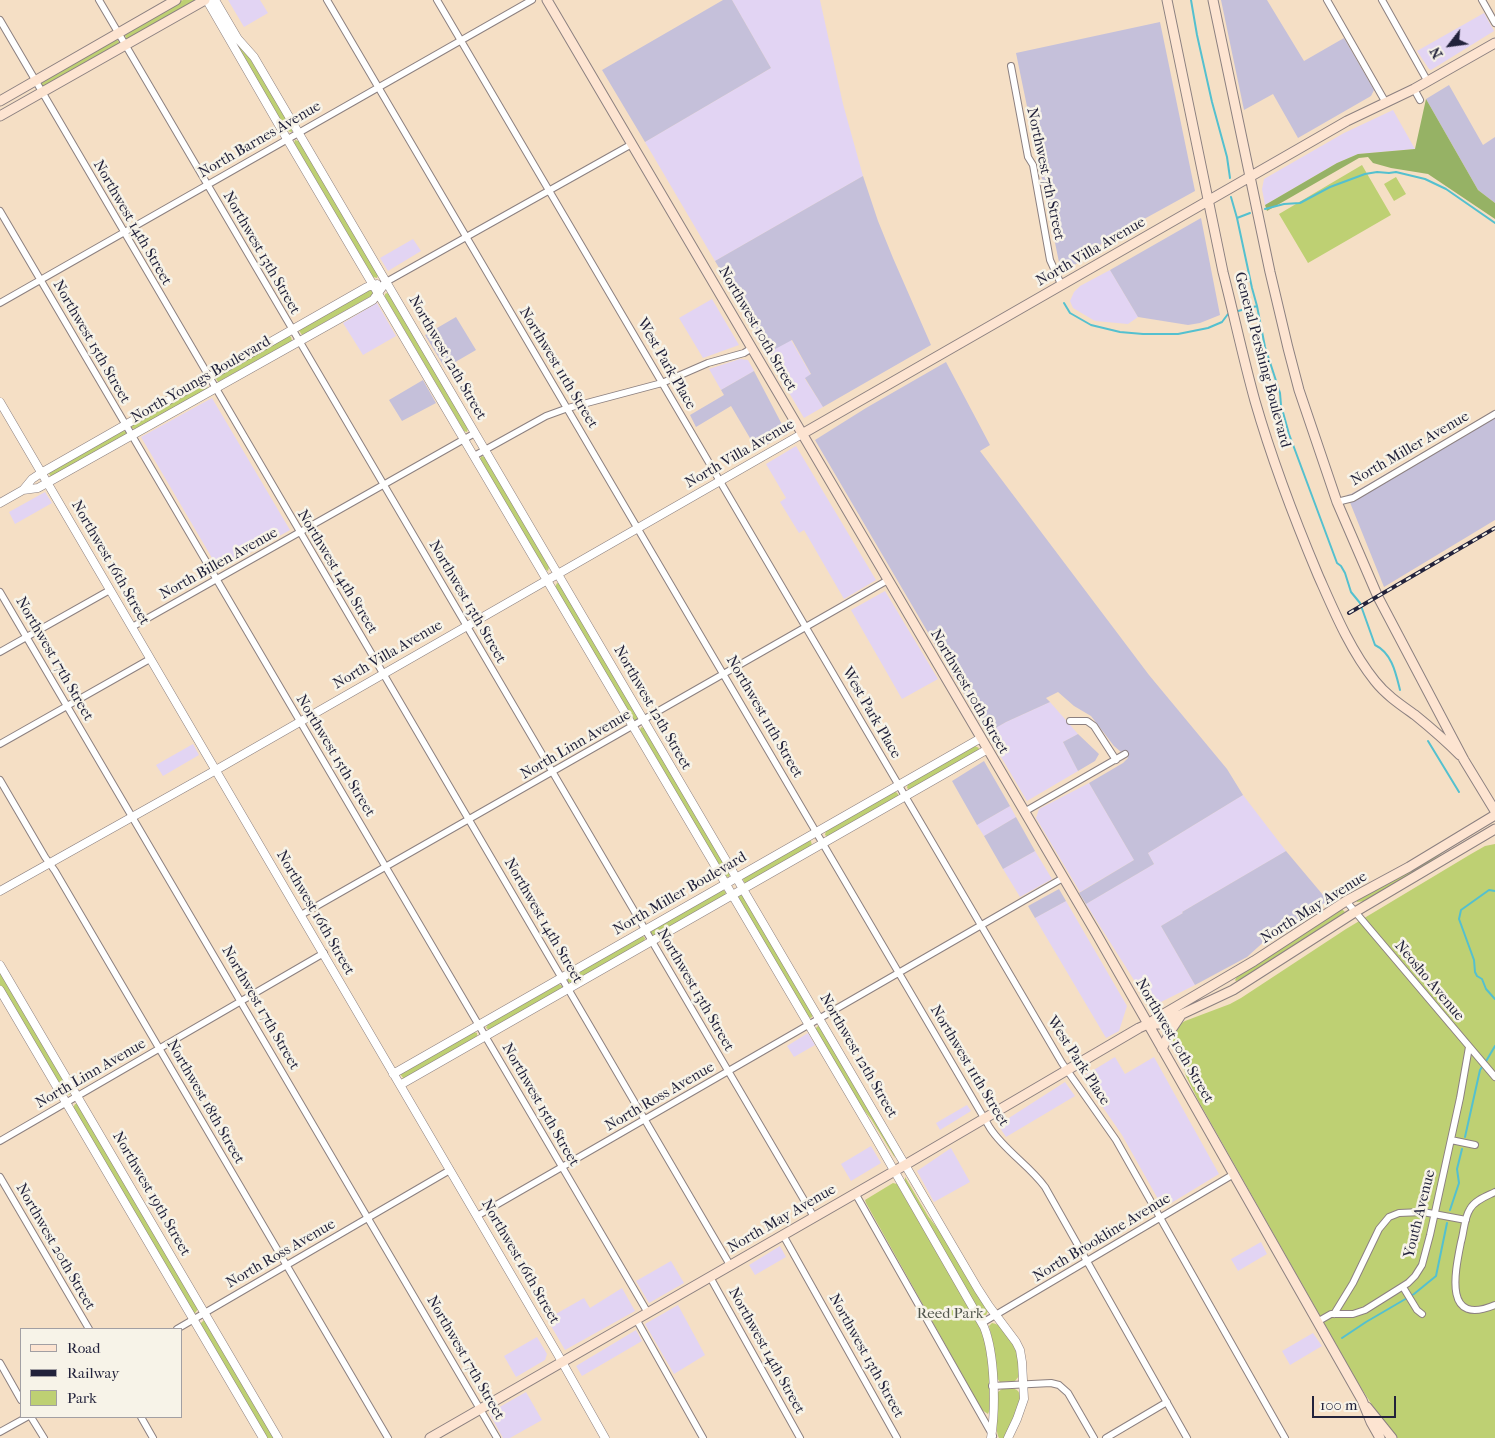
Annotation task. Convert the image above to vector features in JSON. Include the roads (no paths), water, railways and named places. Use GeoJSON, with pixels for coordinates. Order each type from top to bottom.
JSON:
{"type":"FeatureCollection","features":[{"type":"Feature","properties":{"kind":"main road"},"geometry":{"type":"LineString","coordinates":[[0,101],[176,0]]}},
{"type":"Feature","properties":{"kind":"main road"},"geometry":{"type":"LineString","coordinates":[[0,116],[204,0]]}},
{"type":"Feature","properties":{"kind":"main road","name":"Northwest 10th Street"},"geometry":{"type":"LineString","coordinates":[[547,0],[1148,1024],[1362,1400],[1380,1438]]}},
{"type":"Feature","properties":{"kind":"main road","name":"General Pershing Boulevard"},"geometry":{"type":"LineString","coordinates":[[1167,0],[1223,272],[1255,401],[1295,518],[1347,637],[1375,682],[1389,696],[1435,732],[1464,760]]}},
{"type":"Feature","properties":{"kind":"main road","name":"General Pershing Boulevard"},"geometry":{"type":"LineString","coordinates":[[1213,0],[1270,272],[1299,390],[1337,502],[1378,596],[1464,760],[1495,811]]}},
{"type":"Feature","properties":{"kind":"main road","name":"North Villa Avenue"},"geometry":{"type":"LineString","coordinates":[[802,434],[1347,121],[1428,82],[1495,44]]}},
{"type":"Feature","properties":{"kind":"main road","name":"North May Avenue"},"geometry":{"type":"LineString","coordinates":[[430,1438],[1148,1024],[1269,952],[1346,901],[1410,867],[1495,816]]}},
{"type":"Feature","properties":{"kind":"main road","name":"North May Avenue"},"geometry":{"type":"LineString","coordinates":[[1148,1024],[1161,1024],[1233,990],[1355,912],[1495,829]]}},
{"type":"Feature","properties":{"kind":"main road"},"geometry":{"type":"LineString","coordinates":[[1226,978],[1233,990]]}},
{"type":"Feature","properties":{"kind":"main road"},"geometry":{"type":"LineString","coordinates":[[1162,1049],[1181,1015]]}},
{"type":"Feature","properties":{"kind":"main road","name":"Northwest 10th Street"},"geometry":{"type":"LineString","coordinates":[[1362,1400],[1392,1438]]}},
{"type":"Feature","properties":{"kind":"street","name":"Northwest 13th Street"},"geometry":{"type":"LineString","coordinates":[[99,0],[814,1217]]}},
{"type":"Feature","properties":{"kind":"street","name":"Northwest 12th Street"},"geometry":{"type":"LineString","coordinates":[[210,0],[209,4],[634,726],[982,1323],[990,1346],[992,1437]]}},
{"type":"Feature","properties":{"kind":"street","name":"Northwest 12th Street"},"geometry":{"type":"LineString","coordinates":[[215,0],[238,39],[254,57],[978,1289],[1020,1350],[1024,1399],[1008,1438]]}},
{"type":"Feature","properties":{"kind":"street","name":"Northwest 11th Street"},"geometry":{"type":"LineString","coordinates":[[327,0],[984,1118],[1000,1142],[1030,1168],[1046,1187],[1187,1438]]}},
{"type":"Feature","properties":{"kind":"street","name":"West Park Place"},"geometry":{"type":"LineString","coordinates":[[438,0],[1067,1070],[1116,1140],[1286,1438]]}},
{"type":"Feature","properties":{"kind":"street","name":"North Barnes Avenue"},"geometry":{"type":"LineString","coordinates":[[0,303],[532,0]]}},
{"type":"Feature","properties":{"kind":"street"},"geometry":{"type":"LineString","coordinates":[[1327,0],[1386,103]]}},
{"type":"Feature","properties":{"kind":"street"},"geometry":{"type":"LineString","coordinates":[[1382,0],[1428,82]]}},
{"type":"Feature","properties":{"kind":"street"},"geometry":{"type":"LineString","coordinates":[[1482,0],[1495,23]]}},
{"type":"Feature","properties":{"kind":"street","name":"Northwest 14th Street"},"geometry":{"type":"LineString","coordinates":[[0,20],[41,93],[730,1265]]}},
{"type":"Feature","properties":{"kind":"street","name":"Northwest 7th Street"},"geometry":{"type":"LineString","coordinates":[[1011,66],[1028,157],[1033,165],[1050,260],[1061,284]]}},
{"type":"Feature","properties":{"kind":"street"},"geometry":{"type":"LineString","coordinates":[[1414,89],[1420,100]]}},
{"type":"Feature","properties":{"kind":"street","name":"North Youngs Boulevard"},"geometry":{"type":"LineString","coordinates":[[0,503],[23,490],[38,488],[372,300],[376,289],[386,282],[632,144]]}},
{"type":"Feature","properties":{"kind":"street","name":"Northwest 15th Street"},"geometry":{"type":"LineString","coordinates":[[0,211],[648,1313]]}},
{"type":"Feature","properties":{"kind":"street","name":"North Youngs Boulevard"},"geometry":{"type":"LineString","coordinates":[[23,490],[32,478],[41,472],[367,287],[376,289]]}},
{"type":"Feature","properties":{"kind":"street"},"geometry":{"type":"LineString","coordinates":[[474,456],[546,416],[568,408],[662,383],[708,363],[744,353],[752,348]]}},
{"type":"Feature","properties":{"kind":"street","name":"Northwest 16th Street"},"geometry":{"type":"LineString","coordinates":[[0,402],[2,412],[41,472],[324,953],[563,1362],[605,1438]]}},
{"type":"Feature","properties":{"kind":"street","name":"North Miller Avenue"},"geometry":{"type":"LineString","coordinates":[[1337,502],[1353,498],[1495,414]]}},
{"type":"Feature","properties":{"kind":"street","name":"North Billen Avenue"},"geometry":{"type":"LineString","coordinates":[[132,628],[475,433]]}},
{"type":"Feature","properties":{"kind":"street","name":"North Villa Avenue"},"geometry":{"type":"LineString","coordinates":[[0,892],[802,434]]}},
{"type":"Feature","properties":{"kind":"street","name":"North Linn Avenue"},"geometry":{"type":"LineString","coordinates":[[301,916],[888,580]]}},
{"type":"Feature","properties":{"kind":"street"},"geometry":{"type":"LineString","coordinates":[[0,652],[110,590]]}},
{"type":"Feature","properties":{"kind":"street","name":"Northwest 17th Street"},"geometry":{"type":"LineString","coordinates":[[0,592],[497,1438]]}},
{"type":"Feature","properties":{"kind":"street"},"geometry":{"type":"LineString","coordinates":[[0,744],[150,658]]}},
{"type":"Feature","properties":{"kind":"street"},"geometry":{"type":"LineString","coordinates":[[1070,721],[1086,721],[1094,726],[1116,760]]}},
{"type":"Feature","properties":{"kind":"street","name":"North Miller Boulevard"},"geometry":{"type":"LineString","coordinates":[[393,1074],[981,738]]}},
{"type":"Feature","properties":{"kind":"street","name":"North Miller Boulevard"},"geometry":{"type":"LineString","coordinates":[[400,1085],[988,749]]}},
{"type":"Feature","properties":{"kind":"street"},"geometry":{"type":"LineString","coordinates":[[1024,812],[1125,754]]}},
{"type":"Feature","properties":{"kind":"street","name":"Northwest 18th Street"},"geometry":{"type":"LineString","coordinates":[[0,780],[388,1438]]}},
{"type":"Feature","properties":{"kind":"street","name":"North Ross Avenue"},"geometry":{"type":"LineString","coordinates":[[477,1216],[1063,878]]}},
{"type":"Feature","properties":{"kind":"street","name":"Neosho Avenue"},"geometry":{"type":"LineString","coordinates":[[1346,901],[1495,1077]]}},
{"type":"Feature","properties":{"kind":"street","name":"North Linn Avenue"},"geometry":{"type":"LineString","coordinates":[[0,1141],[324,953]]}},
{"type":"Feature","properties":{"kind":"street","name":"Northwest 19th Street"},"geometry":{"type":"LineString","coordinates":[[0,965],[278,1438]]}},
{"type":"Feature","properties":{"kind":"street","name":"Northwest 19th Street"},"geometry":{"type":"LineString","coordinates":[[0,990],[263,1438]]}},
{"type":"Feature","properties":{"kind":"street","name":"Youth Avenue"},"geometry":{"type":"LineString","coordinates":[[1317,1322],[1328,1315],[1353,1314],[1365,1310],[1404,1290],[1422,1265],[1451,1140],[1469,1047]]}},
{"type":"Feature","properties":{"kind":"street"},"geometry":{"type":"LineString","coordinates":[[1451,1140],[1475,1145]]}},
{"type":"Feature","properties":{"kind":"street","name":"North Ross Avenue"},"geometry":{"type":"LineString","coordinates":[[179,1328],[450,1170]]}},
{"type":"Feature","properties":{"kind":"street","name":"North Brookline Avenue"},"geometry":{"type":"LineString","coordinates":[[982,1323],[1234,1174]]}},
{"type":"Feature","properties":{"kind":"street","name":"Northwest 20th Street"},"geometry":{"type":"LineString","coordinates":[[0,1177],[88,1328]]}},
{"type":"Feature","properties":{"kind":"street"},"geometry":{"type":"LineString","coordinates":[[1495,1192],[1474,1204],[1470,1209],[1454,1277],[1457,1295],[1463,1305],[1470,1310],[1476,1311],[1495,1305]]}},
{"type":"Feature","properties":{"kind":"street","name":"Northwest 12th Street"},"geometry":{"type":"LineString","coordinates":[[855,1193],[992,1437]]}},
{"type":"Feature","properties":{"kind":"street"},"geometry":{"type":"LineString","coordinates":[[1334,1314],[1353,1283],[1379,1229],[1385,1220],[1393,1214],[1405,1212],[1435,1214],[1466,1220]]}},
{"type":"Feature","properties":{"kind":"street","name":"Northwest 13th Street"},"geometry":{"type":"LineString","coordinates":[[782,1235],[897,1438]]}},
{"type":"Feature","properties":{"kind":"street","name":"Northwest 14th Street"},"geometry":{"type":"LineString","coordinates":[[710,1277],[800,1438]]}},
{"type":"Feature","properties":{"kind":"street"},"geometry":{"type":"LineString","coordinates":[[1404,1290],[1417,1310],[1422,1314]]}},
{"type":"Feature","properties":{"kind":"street"},"geometry":{"type":"LineString","coordinates":[[636,1319],[703,1438]]}},
{"type":"Feature","properties":{"kind":"street"},"geometry":{"type":"LineString","coordinates":[[0,1363],[20,1398]]}},
{"type":"Feature","properties":{"kind":"street"},"geometry":{"type":"LineString","coordinates":[[992,1386],[1051,1384],[1062,1387],[1072,1398],[1094,1438]]}},
{"type":"Feature","properties":{"kind":"street"},"geometry":{"type":"LineString","coordinates":[[1106,1438],[1167,1402]]}},
{"type":"Feature","properties":{"kind":"street"},"geometry":{"type":"LineString","coordinates":[[0,1432],[25,1418]]}},
{"type":"Feature","properties":{"kind":"street"},"geometry":{"type":"LineString","coordinates":[[32,1418],[44,1438]]}},
{"type":"Feature","properties":{"kind":"street"},"geometry":{"type":"LineString","coordinates":[[142,1418],[153,1438]]}},
{"type":"Feature","properties":{"kind":"waterway"},"geometry":{"type":"LineString","coordinates":[[1191,0],[1197,35],[1227,157],[1230,178]]}},
{"type":"Feature","properties":{"kind":"waterway"},"geometry":{"type":"LineString","coordinates":[[1265,209],[1284,204],[1300,203],[1330,187],[1365,174],[1396,172],[1425,179],[1446,189],[1495,223]]}},
{"type":"Feature","properties":{"kind":"waterway"},"geometry":{"type":"LineString","coordinates":[[1231,197],[1265,347],[1280,393],[1281,405],[1289,434],[1337,563],[1345,573],[1351,592],[1360,603],[1375,645],[1386,653],[1392,664],[1400,690]]}},
{"type":"Feature","properties":{"kind":"waterway"},"geometry":{"type":"LineString","coordinates":[[1237,218],[1250,213]]}},
{"type":"Feature","properties":{"kind":"waterway"},"geometry":{"type":"LineString","coordinates":[[1064,303],[1070,313],[1091,325],[1120,332],[1143,334],[1178,334],[1208,328],[1222,322],[1228,314]]}},
{"type":"Feature","properties":{"kind":"waterway"},"geometry":{"type":"LineString","coordinates":[[1238,311],[1257,306]]}},
{"type":"Feature","properties":{"kind":"waterway"},"geometry":{"type":"LineString","coordinates":[[1428,741],[1459,792]]}},
{"type":"Feature","properties":{"kind":"waterway"},"geometry":{"type":"LineString","coordinates":[[1495,891],[1489,890],[1461,910],[1459,919],[1474,960],[1475,972],[1495,999]]}},
{"type":"Feature","properties":{"kind":"waterway"},"geometry":{"type":"LineString","coordinates":[[1485,1063],[1495,1046]]}},
{"type":"Feature","properties":{"kind":"waterway"},"geometry":{"type":"LineString","coordinates":[[1465,1137],[1482,1067]]}},
{"type":"Feature","properties":{"kind":"waterway"},"geometry":{"type":"LineString","coordinates":[[1450,1210],[1459,1183],[1457,1169],[1462,1149]]}},
{"type":"Feature","properties":{"kind":"waterway"},"geometry":{"type":"LineString","coordinates":[[1342,1338],[1414,1294],[1436,1276],[1447,1223]]}},
{"type":"Feature","properties":{"kind":"railway"},"geometry":{"type":"LineString","coordinates":[[1349,613],[1495,528]]}},
{"type":"Feature","properties":{"kind":"park label","name":"Reed Park"},"geometry":{"type":"Point","coordinates":[950,1314]}}]}
